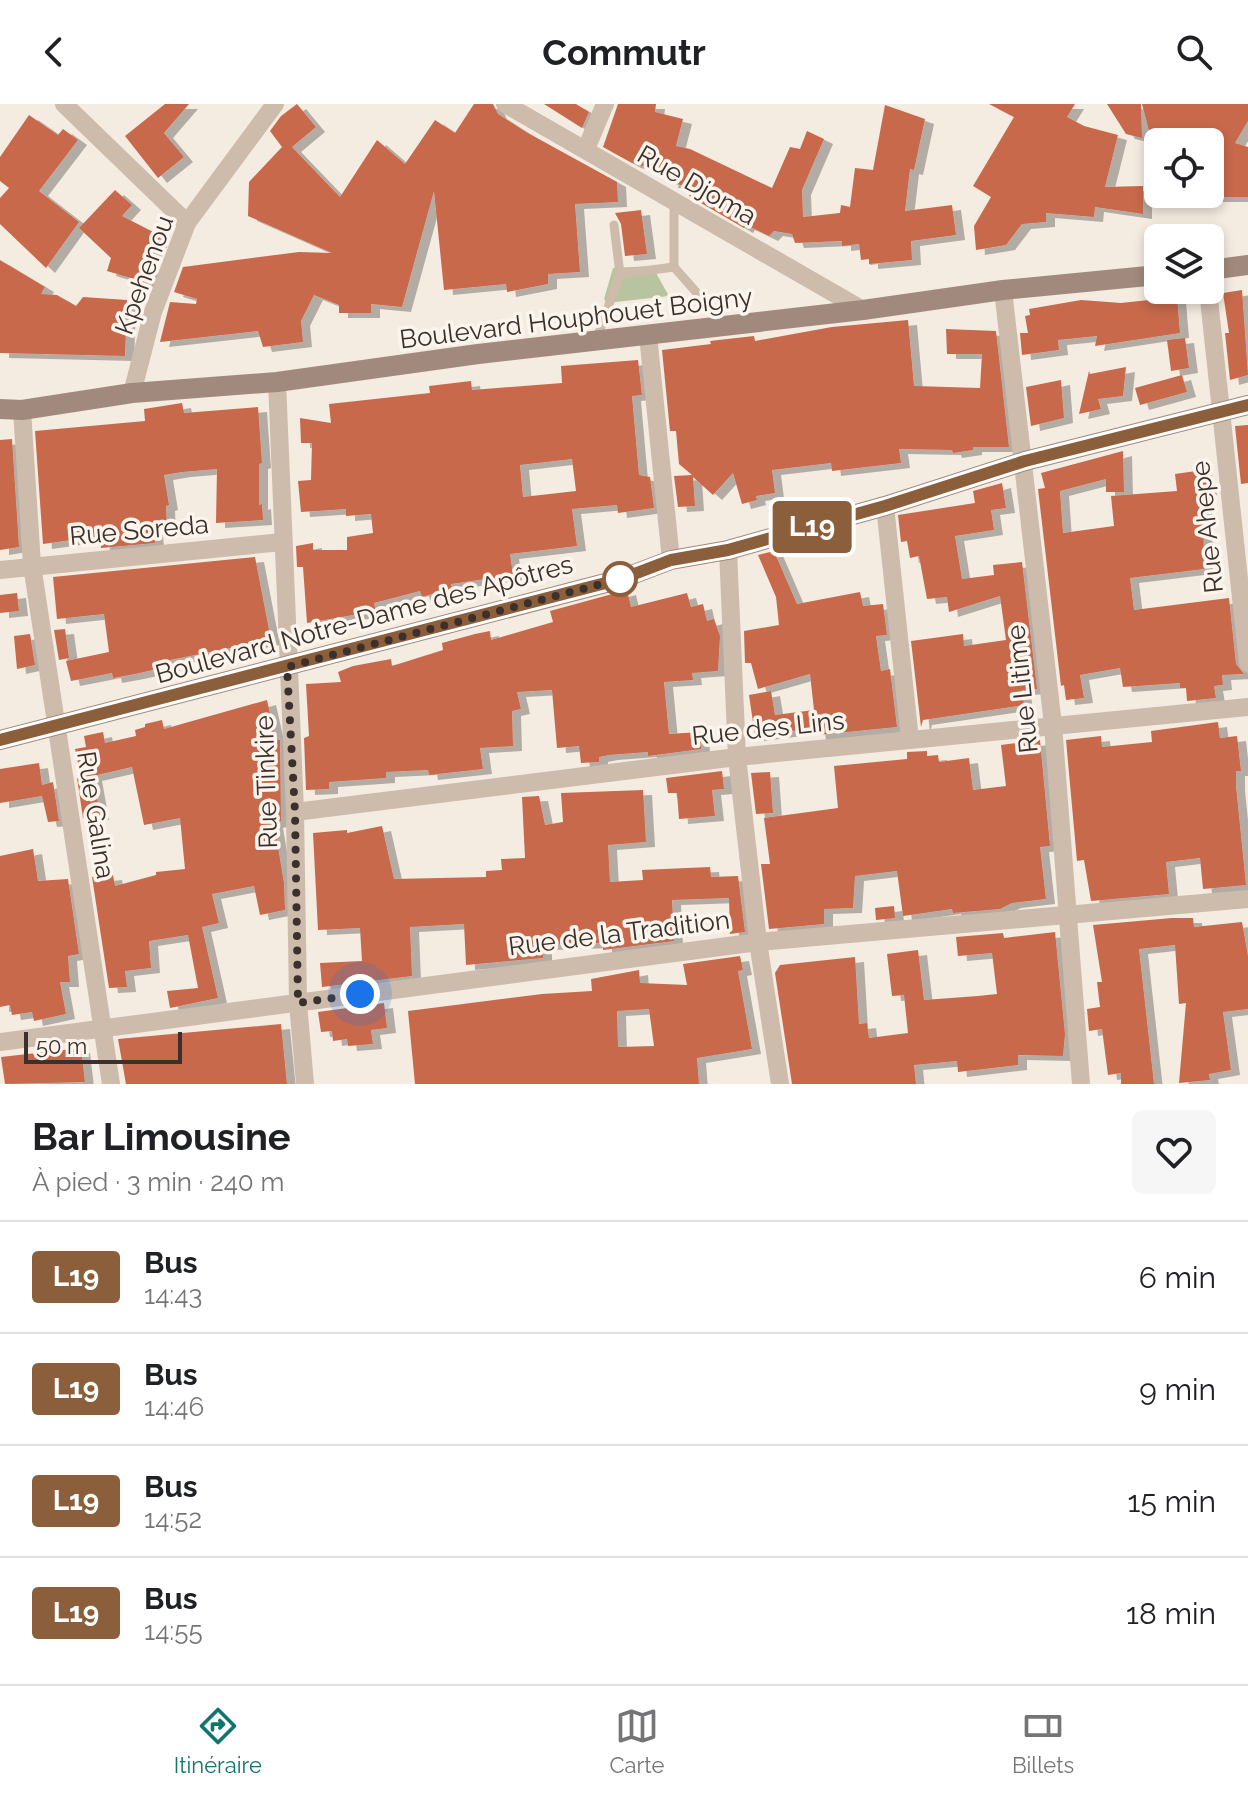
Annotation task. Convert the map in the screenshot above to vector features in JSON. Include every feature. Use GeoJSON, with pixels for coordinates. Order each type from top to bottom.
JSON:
{"type":"FeatureCollection","features":[{"type":"Feature","properties":{"kind":"street"},"geometry":{"type":"LineString","coordinates":[[64,104],[187,223]]}},
{"type":"Feature","properties":{"kind":"street","name":"Rue Djoma"},"geometry":{"type":"LineString","coordinates":[[505,104],[863,310]]}},
{"type":"Feature","properties":{"kind":"street"},"geometry":{"type":"LineString","coordinates":[[586,149],[605,104]]}},
{"type":"Feature","properties":{"kind":"street","name":"Kpehenou"},"geometry":{"type":"LineString","coordinates":[[132,393],[158,298],[187,223],[267,107]]}},
{"type":"Feature","properties":{"kind":"street"},"geometry":{"type":"LineString","coordinates":[[1224,268],[1248,265]]}},
{"type":"Feature","properties":{"kind":"street","name":"Boulevard Houphouet Boigny"},"geometry":{"type":"LineString","coordinates":[[0,409],[22,410],[132,393],[277,382],[1003,290],[1144,276]]}},
{"type":"Feature","properties":{"kind":"street","name":"Rue Litime"},"geometry":{"type":"LineString","coordinates":[[1003,290],[1053,725],[1081,1084]]}},
{"type":"Feature","properties":{"kind":"street","name":"Rue Ahepe"},"geometry":{"type":"LineString","coordinates":[[1209,304],[1221,414],[1240,513],[1248,663]]}},
{"type":"Feature","properties":{"kind":"street"},"geometry":{"type":"LineString","coordinates":[[648,335],[671,560]]}},
{"type":"Feature","properties":{"kind":"street","name":"Rue Tinkire"},"geometry":{"type":"LineString","coordinates":[[277,382],[295,812],[298,1003],[305,1084]]}},
{"type":"Feature","properties":{"kind":"street","name":"Boulevard Notre-Dame des Apôtres"},"geometry":{"type":"LineString","coordinates":[[0,740],[621,579],[671,560],[728,550],[885,506],[1025,461],[1248,405]]}},
{"type":"Feature","properties":{"kind":"street","name":"Rue Galina"},"geometry":{"type":"LineString","coordinates":[[22,410],[32,565],[111,1084]]}},
{"type":"Feature","properties":{"kind":"street"},"geometry":{"type":"LineString","coordinates":[[885,506],[910,740]]}},
{"type":"Feature","properties":{"kind":"street","name":"Rue Soreda"},"geometry":{"type":"LineString","coordinates":[[0,570],[282,542]]}},
{"type":"Feature","properties":{"kind":"street"},"geometry":{"type":"LineString","coordinates":[[728,550],[737,757],[758,942],[780,1084]]}},
{"type":"Feature","properties":{"kind":"street","name":"Rue des Lins"},"geometry":{"type":"LineString","coordinates":[[295,812],[737,757],[1248,707]]}},
{"type":"Feature","properties":{"kind":"street","name":"Rue de la Tradition"},"geometry":{"type":"LineString","coordinates":[[0,1042],[104,1031],[758,942],[1069,912],[1248,899]]}},
{"type":"Feature","properties":{"kind":"lane"},"geometry":{"type":"LineString","coordinates":[[674,204],[674,267],[726,326]]}},
{"type":"Feature","properties":{"kind":"lane"},"geometry":{"type":"LineString","coordinates":[[596,341],[620,274],[614,225]]}},
{"type":"Feature","properties":{"kind":"lane"},"geometry":{"type":"LineString","coordinates":[[620,274],[674,267]]}},
{"type":"Feature","properties":{"kind":"green space"},"geometry":{"type":"Polygon","coordinates":[[[652,266],[669,296],[607,303],[604,299],[613,268],[652,266]]]}},
{"type":"Feature","properties":{"kind":"building"},"geometry":{"type":"Polygon","coordinates":[[[165,104],[189,104],[164,133],[184,157],[158,178],[125,136],[165,104]]]}},
{"type":"Feature","properties":{"kind":"building"},"geometry":{"type":"Polygon","coordinates":[[[297,104],[316,127],[292,147],[340,197],[377,140],[405,164],[435,120],[455,133],[474,104],[493,104],[498,114],[526,132],[617,182],[618,202],[575,204],[580,272],[548,274],[548,284],[507,292],[506,284],[444,290],[434,191],[402,307],[371,304],[371,313],[339,313],[339,305],[314,295],[301,321],[303,342],[263,347],[258,331],[160,342],[170,302],[196,304],[197,299],[174,292],[183,267],[299,252],[332,253],[248,216],[249,182],[282,147],[270,131],[281,116],[297,104]]]}},
{"type":"Feature","properties":{"kind":"building"},"geometry":{"type":"Polygon","coordinates":[[[544,104],[576,104],[589,112],[582,128],[544,104]]]}},
{"type":"Feature","properties":{"kind":"building"},"geometry":{"type":"Polygon","coordinates":[[[618,104],[656,104],[655,112],[683,119],[676,146],[690,149],[772,188],[790,147],[800,149],[807,131],[824,139],[802,190],[803,217],[840,213],[841,205],[850,207],[855,168],[873,170],[885,105],[925,119],[914,170],[910,169],[905,211],[952,205],[956,235],[911,241],[912,260],[869,264],[869,259],[861,260],[859,244],[842,246],[842,241],[795,243],[792,234],[774,231],[769,236],[746,225],[744,228],[689,196],[694,187],[669,183],[671,174],[632,163],[603,147],[618,104]]]}},
{"type":"Feature","properties":{"kind":"building"},"geometry":{"type":"Polygon","coordinates":[[[989,104],[1075,104],[1067,117],[1084,126],[1118,135],[1105,187],[1143,186],[1143,214],[1095,207],[1094,217],[1046,213],[1046,222],[1022,224],[1006,245],[976,250],[974,226],[991,197],[973,186],[1014,117],[989,104]]]}},
{"type":"Feature","properties":{"kind":"building"},"geometry":{"type":"Polygon","coordinates":[[[1107,104],[1141,104],[1142,138],[1126,134],[1107,104]]]}},
{"type":"Feature","properties":{"kind":"building"},"geometry":{"type":"Polygon","coordinates":[[[1142,104],[1248,104],[1248,121],[1235,143],[1248,147],[1248,197],[1224,197],[1224,128],[1148,128],[1142,104]]]}},
{"type":"Feature","properties":{"kind":"building"},"geometry":{"type":"Polygon","coordinates":[[[29,115],[58,135],[63,129],[78,140],[39,191],[79,222],[46,268],[0,224],[0,198],[9,188],[0,181],[0,157],[29,115]]]}},
{"type":"Feature","properties":{"kind":"building"},"geometry":{"type":"Polygon","coordinates":[[[115,190],[132,205],[122,216],[161,236],[147,263],[158,266],[151,284],[107,271],[111,258],[79,228],[115,190]]]}},
{"type":"Feature","properties":{"kind":"building"},"geometry":{"type":"Polygon","coordinates":[[[641,210],[647,254],[625,256],[621,224],[615,213],[641,210]]]}},
{"type":"Feature","properties":{"kind":"building"},"geometry":{"type":"Polygon","coordinates":[[[0,260],[45,287],[41,294],[57,295],[76,306],[83,297],[127,300],[125,356],[0,353],[0,260]]]}},
{"type":"Feature","properties":{"kind":"building"},"geometry":{"type":"Polygon","coordinates":[[[1242,290],[1248,375],[1230,380],[1225,333],[1229,333],[1224,293],[1242,290]]]}},
{"type":"Feature","properties":{"kind":"building"},"geometry":{"type":"Polygon","coordinates":[[[1081,300],[1121,303],[1144,301],[1144,304],[1178,304],[1180,333],[1095,346],[1097,336],[1058,340],[1059,350],[1022,355],[1020,333],[1028,333],[1025,316],[1030,315],[1029,309],[1081,300]]]}},
{"type":"Feature","properties":{"kind":"building"},"geometry":{"type":"Polygon","coordinates":[[[908,320],[914,386],[980,388],[982,354],[947,354],[946,329],[996,331],[1009,447],[973,447],[973,450],[953,453],[952,450],[899,449],[901,463],[832,471],[831,463],[772,470],[775,493],[756,496],[757,500],[742,504],[733,473],[713,495],[693,477],[695,506],[678,507],[674,476],[692,475],[679,464],[676,431],[670,431],[662,350],[711,344],[710,341],[754,336],[755,341],[832,327],[908,320]]]}},
{"type":"Feature","properties":{"kind":"building"},"geometry":{"type":"Polygon","coordinates":[[[1185,338],[1189,368],[1171,371],[1167,340],[1185,338]]]}},
{"type":"Feature","properties":{"kind":"building"},"geometry":{"type":"Polygon","coordinates":[[[638,360],[642,395],[632,396],[639,475],[650,477],[654,508],[618,513],[617,505],[572,509],[577,546],[510,554],[513,575],[451,584],[452,588],[422,597],[420,591],[374,603],[376,611],[307,623],[303,567],[297,567],[296,546],[313,543],[313,550],[347,550],[347,537],[373,533],[371,514],[346,516],[346,509],[301,512],[298,481],[311,480],[312,443],[301,443],[300,418],[331,423],[329,404],[430,393],[429,386],[471,381],[472,390],[562,383],[561,366],[638,360]],[[572,459],[520,465],[523,497],[576,491],[572,459]]]}},
{"type":"Feature","properties":{"kind":"building"},"geometry":{"type":"Polygon","coordinates":[[[1126,367],[1123,396],[1098,399],[1101,409],[1079,414],[1089,371],[1090,374],[1126,367]]]}},
{"type":"Feature","properties":{"kind":"building"},"geometry":{"type":"Polygon","coordinates":[[[1182,375],[1187,392],[1140,405],[1135,388],[1182,375]]]}},
{"type":"Feature","properties":{"kind":"building"},"geometry":{"type":"Polygon","coordinates":[[[1061,380],[1064,418],[1031,426],[1026,387],[1061,380]]]}},
{"type":"Feature","properties":{"kind":"building"},"geometry":{"type":"Polygon","coordinates":[[[182,403],[184,413],[258,407],[262,463],[259,464],[259,505],[262,504],[263,520],[216,523],[217,469],[182,472],[164,475],[169,505],[166,506],[167,529],[154,530],[155,543],[101,548],[100,536],[43,544],[35,431],[145,421],[144,409],[182,403]]]}},
{"type":"Feature","properties":{"kind":"building"},"geometry":{"type":"Polygon","coordinates":[[[1248,425],[1248,483],[1241,484],[1235,426],[1248,425]]]}},
{"type":"Feature","properties":{"kind":"building"},"geometry":{"type":"Polygon","coordinates":[[[12,439],[19,547],[0,550],[0,440],[12,439]]]}},
{"type":"Feature","properties":{"kind":"building"},"geometry":{"type":"Polygon","coordinates":[[[1123,451],[1124,492],[1106,492],[1106,479],[1060,491],[1063,533],[1114,526],[1111,496],[1177,491],[1175,474],[1203,470],[1208,490],[1203,491],[1204,569],[1130,578],[1134,610],[1229,598],[1236,664],[1244,674],[1222,675],[1223,685],[1214,686],[1216,698],[1187,701],[1186,688],[1180,688],[1180,683],[1123,687],[1120,668],[1080,675],[1084,698],[1066,700],[1064,685],[1061,686],[1038,489],[1045,488],[1041,473],[1123,451]]]}},
{"type":"Feature","properties":{"kind":"building"},"geometry":{"type":"Polygon","coordinates":[[[1002,483],[1006,508],[991,510],[994,530],[955,536],[962,579],[994,575],[993,565],[1022,562],[1037,689],[1022,690],[1024,705],[923,720],[921,727],[911,641],[963,634],[964,646],[1006,640],[1000,596],[949,612],[947,597],[927,599],[919,556],[910,558],[907,541],[901,542],[898,515],[975,503],[973,491],[1002,483]]]}},
{"type":"Feature","properties":{"kind":"building"},"geometry":{"type":"Polygon","coordinates":[[[774,551],[797,604],[860,592],[863,606],[883,604],[887,635],[876,636],[881,671],[890,669],[897,727],[817,735],[816,728],[755,736],[749,695],[771,691],[775,715],[814,710],[810,674],[758,689],[751,663],[745,663],[744,631],[779,625],[776,597],[758,555],[774,551]]]}},
{"type":"Feature","properties":{"kind":"building"},"geometry":{"type":"Polygon","coordinates":[[[255,557],[271,640],[170,660],[171,666],[135,674],[113,678],[112,673],[71,681],[66,661],[109,652],[104,614],[57,619],[53,577],[255,557]]]}},
{"type":"Feature","properties":{"kind":"building"},"geometry":{"type":"Polygon","coordinates":[[[627,590],[631,607],[687,593],[691,607],[703,604],[707,621],[714,619],[720,636],[718,671],[692,673],[693,680],[664,682],[669,734],[700,732],[701,749],[648,756],[648,752],[609,755],[599,757],[599,762],[581,763],[579,746],[557,748],[552,690],[517,692],[521,709],[512,711],[513,746],[480,748],[483,769],[429,775],[428,770],[386,772],[386,778],[329,782],[329,789],[306,790],[304,738],[309,736],[306,684],[341,682],[338,672],[353,666],[391,659],[392,666],[443,650],[442,643],[475,634],[490,631],[491,640],[553,622],[550,611],[627,590]]]}},
{"type":"Feature","properties":{"kind":"building"},"geometry":{"type":"Polygon","coordinates":[[[17,593],[19,611],[0,613],[0,595],[17,593]]]}},
{"type":"Feature","properties":{"kind":"building"},"geometry":{"type":"Polygon","coordinates":[[[65,629],[69,658],[59,660],[54,630],[65,629]]]}},
{"type":"Feature","properties":{"kind":"building"},"geometry":{"type":"Polygon","coordinates":[[[30,634],[35,665],[17,669],[14,636],[30,634]]]}},
{"type":"Feature","properties":{"kind":"building"},"geometry":{"type":"Polygon","coordinates":[[[267,700],[276,740],[280,740],[281,821],[274,823],[285,910],[260,915],[254,886],[212,894],[219,923],[202,927],[218,998],[170,1008],[167,991],[198,988],[188,935],[149,941],[151,968],[125,971],[127,987],[109,988],[92,877],[113,875],[115,886],[156,875],[156,872],[185,869],[180,818],[144,825],[132,767],[93,776],[100,815],[83,818],[77,778],[81,777],[75,749],[86,747],[84,736],[103,732],[105,743],[136,736],[135,730],[145,727],[145,724],[162,720],[164,729],[267,700]]]}},
{"type":"Feature","properties":{"kind":"building"},"geometry":{"type":"Polygon","coordinates":[[[1218,722],[1220,738],[1237,736],[1241,771],[1236,771],[1236,786],[1246,885],[1203,889],[1200,858],[1166,862],[1169,894],[1091,901],[1084,860],[1077,861],[1066,740],[1101,736],[1102,747],[1152,742],[1151,731],[1218,722]]]}},
{"type":"Feature","properties":{"kind":"building"},"geometry":{"type":"Polygon","coordinates":[[[1040,740],[1050,846],[1040,847],[1046,899],[1012,903],[1000,909],[953,913],[952,909],[903,916],[897,871],[855,876],[853,908],[824,909],[824,924],[769,929],[761,864],[770,864],[764,818],[838,808],[834,766],[907,759],[907,752],[927,751],[927,756],[938,755],[939,762],[969,758],[973,790],[1006,786],[1001,745],[1040,740]]]}},
{"type":"Feature","properties":{"kind":"building"},"geometry":{"type":"Polygon","coordinates":[[[39,763],[42,785],[53,782],[59,821],[48,822],[42,796],[0,803],[0,769],[39,763]]]}},
{"type":"Feature","properties":{"kind":"building"},"geometry":{"type":"Polygon","coordinates":[[[722,771],[724,789],[712,790],[715,816],[679,819],[677,793],[668,793],[666,778],[722,771]]]}},
{"type":"Feature","properties":{"kind":"building"},"geometry":{"type":"Polygon","coordinates":[[[770,772],[773,813],[756,814],[751,773],[770,772]]]}},
{"type":"Feature","properties":{"kind":"building"},"geometry":{"type":"Polygon","coordinates":[[[643,790],[646,842],[608,845],[610,882],[643,880],[642,870],[710,867],[711,877],[738,876],[745,932],[730,934],[729,898],[672,900],[674,941],[603,950],[603,943],[543,945],[543,958],[466,965],[464,924],[410,927],[412,976],[322,987],[320,963],[362,961],[360,928],[318,930],[313,833],[347,830],[347,833],[382,826],[394,879],[486,877],[486,871],[502,870],[501,859],[525,858],[522,797],[539,796],[545,825],[563,822],[561,793],[643,790]]]}},
{"type":"Feature","properties":{"kind":"building"},"geometry":{"type":"Polygon","coordinates":[[[33,849],[38,881],[68,879],[79,954],[68,956],[70,982],[60,982],[66,1014],[34,1021],[32,1012],[12,1015],[10,1005],[0,1007],[0,856],[33,849]]]}},
{"type":"Feature","properties":{"kind":"building"},"geometry":{"type":"Polygon","coordinates":[[[894,906],[895,918],[876,920],[875,908],[894,906]]]}},
{"type":"Feature","properties":{"kind":"building"},"geometry":{"type":"Polygon","coordinates":[[[1193,918],[1194,927],[1242,922],[1248,956],[1248,1009],[1223,1012],[1231,1070],[1209,1074],[1210,1080],[1179,1083],[1186,1003],[1179,1004],[1175,945],[1139,949],[1154,1084],[1121,1084],[1121,1073],[1108,1075],[1102,1029],[1089,1031],[1087,1009],[1100,1007],[1097,982],[1102,982],[1093,925],[1193,918]]]}},
{"type":"Feature","properties":{"kind":"building"},"geometry":{"type":"Polygon","coordinates":[[[1055,932],[1065,1034],[1063,1056],[1018,1055],[1018,1065],[958,1072],[957,1061],[914,1065],[916,1084],[792,1084],[775,973],[780,965],[855,957],[859,1024],[867,1023],[869,1038],[908,1033],[904,995],[892,996],[887,954],[918,950],[924,1000],[997,994],[992,953],[958,956],[956,937],[1003,933],[1004,938],[1055,932]]]}},
{"type":"Feature","properties":{"kind":"building"},"geometry":{"type":"Polygon","coordinates":[[[740,956],[743,970],[738,971],[752,1049],[697,1058],[699,1084],[415,1084],[408,1011],[542,994],[592,991],[591,979],[639,970],[640,983],[687,985],[683,964],[740,956]],[[649,1009],[617,1011],[618,1047],[654,1046],[649,1009]]]}},
{"type":"Feature","properties":{"kind":"building"},"geometry":{"type":"Polygon","coordinates":[[[384,1003],[387,1028],[371,1030],[373,1044],[348,1046],[347,1039],[333,1041],[332,1031],[321,1032],[318,1012],[384,1003]]]}},
{"type":"Feature","properties":{"kind":"building"},"geometry":{"type":"Polygon","coordinates":[[[281,1024],[287,1084],[126,1084],[118,1039],[281,1024]]]}},
{"type":"Feature","properties":{"kind":"building"},"geometry":{"type":"Polygon","coordinates":[[[81,1048],[85,1082],[5,1084],[1,1057],[81,1048]]]}},
{"type":"Feature","properties":{"kind":"bus line","name":"L19"},"geometry":{"type":"LineString","coordinates":[[0,740],[621,579],[671,560],[728,550],[885,506],[1025,461],[1248,405]]}},
{"type":"Feature","properties":{"kind":"route"},"geometry":{"type":"LineString","coordinates":[[360,994],[298,1003],[295,812],[287,667],[620,579]]}}]}
